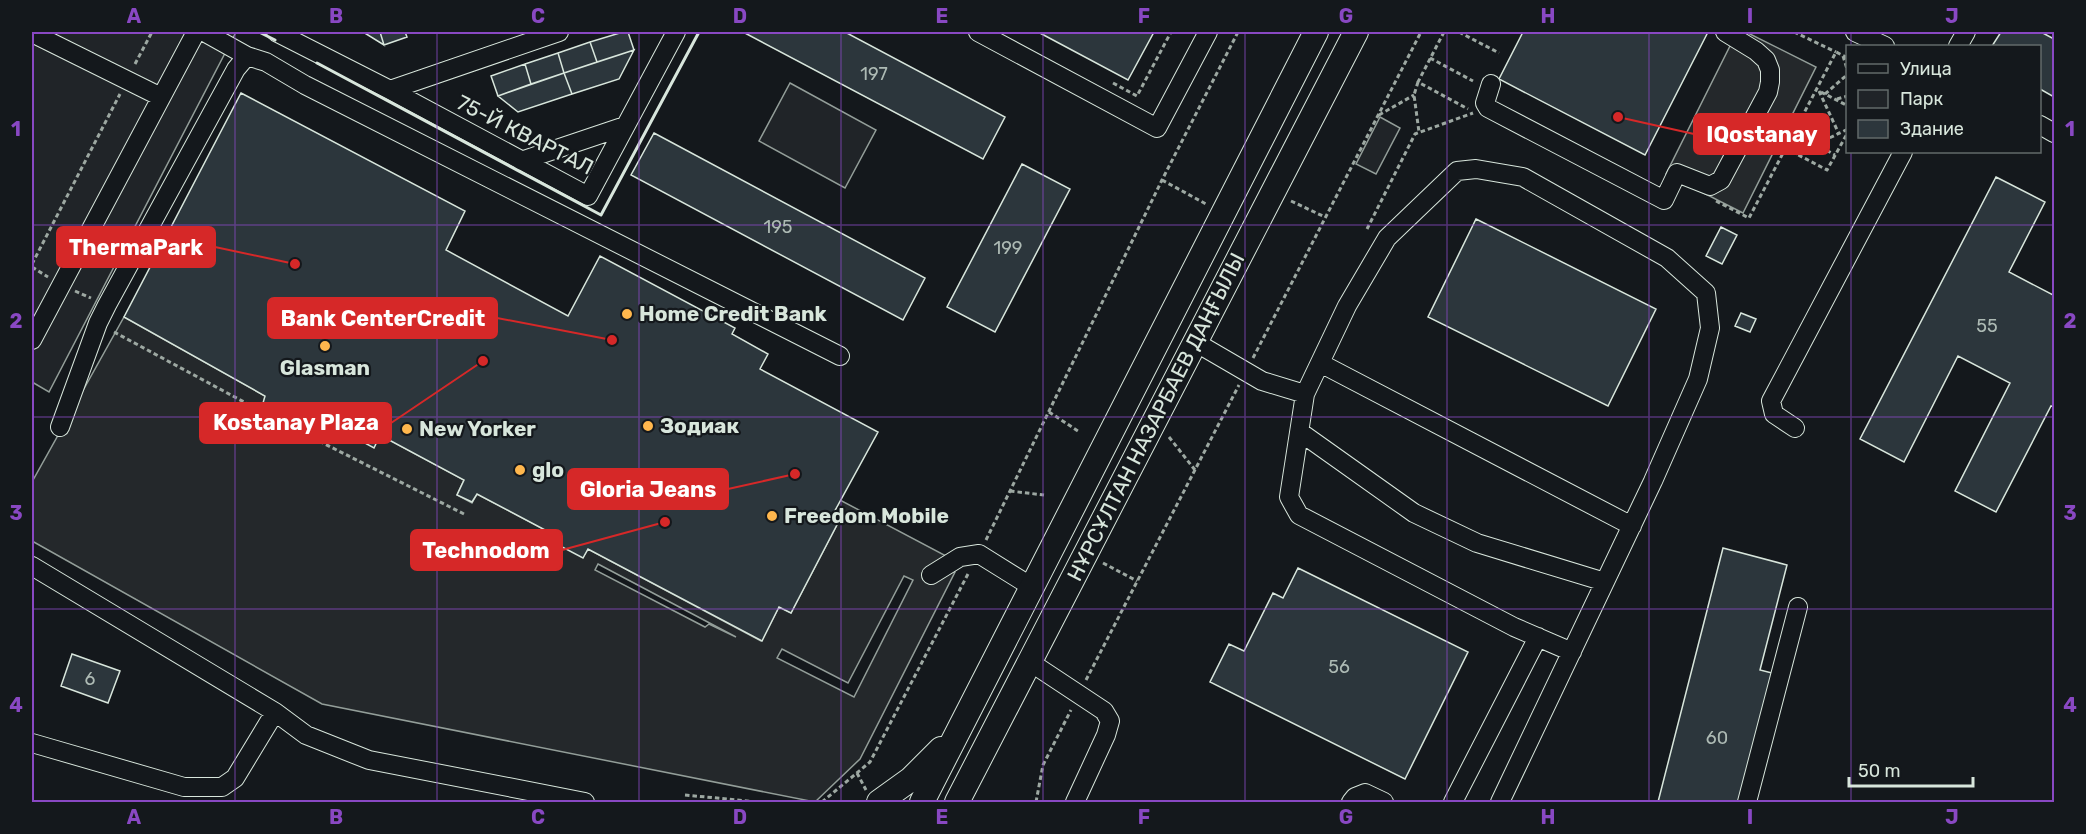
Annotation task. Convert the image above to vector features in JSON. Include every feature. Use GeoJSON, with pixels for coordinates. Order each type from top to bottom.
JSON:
{"type":"FeatureCollection","features":[{"type":"Feature","properties":{"kind":"main road","name":"НҰРСҰЛТАН НАЗАРБАЕВ ДАҢҒЫЛЫ"},"geometry":{"type":"LineString","coordinates":[[922,802],[1316,32]]}},
{"type":"Feature","properties":{"kind":"main road","name":"НҰРСҰЛТАН НАЗАРБАЕВ ДАҢҒЫЛЫ"},"geometry":{"type":"LineString","coordinates":[[957,802],[1356,32]]}},
{"type":"Feature","properties":{"kind":"main road"},"geometry":{"type":"LineString","coordinates":[[879,802],[911,779],[957,733]]}},
{"type":"Feature","properties":{"kind":"street"},"geometry":{"type":"LineString","coordinates":[[32,340],[196,32]]}},
{"type":"Feature","properties":{"kind":"street"},"geometry":{"type":"LineString","coordinates":[[204,32],[247,56],[266,62],[316,90],[840,356]]}},
{"type":"Feature","properties":{"kind":"street"},"geometry":{"type":"LineString","coordinates":[[390,90],[559,32]]}},
{"type":"Feature","properties":{"kind":"street","name":"75-Й КВАРТАЛ"},"geometry":{"type":"LineString","coordinates":[[287,34],[588,196],[676,32]]}},
{"type":"Feature","properties":{"kind":"street"},"geometry":{"type":"LineString","coordinates":[[980,32],[1157,128],[1208,32]]}},
{"type":"Feature","properties":{"kind":"street"},"geometry":{"type":"LineString","coordinates":[[1486,85],[1485,103],[1488,108],[1664,200],[1677,173],[1710,186],[1721,180],[1768,92],[1770,70],[1766,60],[1725,32]]}},
{"type":"Feature","properties":{"kind":"street"},"geometry":{"type":"LineString","coordinates":[[1855,32],[1883,45]]}},
{"type":"Feature","properties":{"kind":"street"},"geometry":{"type":"LineString","coordinates":[[32,33],[161,97]]}},
{"type":"Feature","properties":{"kind":"street"},"geometry":{"type":"LineString","coordinates":[[60,427],[98,323],[236,69],[247,56]]}},
{"type":"Feature","properties":{"kind":"street"},"geometry":{"type":"LineString","coordinates":[[521,161],[625,126]]}},
{"type":"Feature","properties":{"kind":"street"},"geometry":{"type":"LineString","coordinates":[[2041,126],[2055,133]]}},
{"type":"Feature","properties":{"kind":"street"},"geometry":{"type":"LineString","coordinates":[[1795,428],[1774,414],[1771,401],[1902,153]]}},
{"type":"Feature","properties":{"kind":"street"},"geometry":{"type":"LineString","coordinates":[[1500,802],[1572,652],[1632,526],[1698,379],[1710,328],[1706,293],[1667,258],[1523,177],[1476,169],[1456,171],[1387,238],[1347,306],[1305,394],[1289,497],[1299,515],[1504,622],[1572,652]]}},
{"type":"Feature","properties":{"kind":"street"},"geometry":{"type":"LineString","coordinates":[[1195,342],[1262,381],[1305,394]]}},
{"type":"Feature","properties":{"kind":"street"},"geometry":{"type":"LineString","coordinates":[[1320,363],[1632,526]]}},
{"type":"Feature","properties":{"kind":"street"},"geometry":{"type":"LineString","coordinates":[[1300,432],[1414,513],[1478,543],[1605,582]]}},
{"type":"Feature","properties":{"kind":"street"},"geometry":{"type":"LineString","coordinates":[[931,576],[960,557],[979,554],[1032,587]]}},
{"type":"Feature","properties":{"kind":"street"},"geometry":{"type":"LineString","coordinates":[[32,566],[276,712],[306,735],[369,760],[501,795],[585,802]]}},
{"type":"Feature","properties":{"kind":"street"},"geometry":{"type":"LineString","coordinates":[[1747,802],[1798,607]]}},
{"type":"Feature","properties":{"kind":"street"},"geometry":{"type":"LineString","coordinates":[[1453,802],[1538,637]]}},
{"type":"Feature","properties":{"kind":"street"},"geometry":{"type":"LineString","coordinates":[[1030,662],[1104,711],[1110,721],[1106,735],[1075,802]]}},
{"type":"Feature","properties":{"kind":"street"},"geometry":{"type":"LineString","coordinates":[[32,743],[184,787],[222,787],[235,778],[276,712]]}},
{"type":"Feature","properties":{"kind":"street"},"geometry":{"type":"LineString","coordinates":[[1351,802],[1365,793],[1384,802]]}},
{"type":"Feature","properties":{"kind":"path"},"geometry":{"type":"LineString","coordinates":[[32,264],[153,32]]}},
{"type":"Feature","properties":{"kind":"path"},"geometry":{"type":"LineString","coordinates":[[1107,80],[1137,96],[1171,32]]}},
{"type":"Feature","properties":{"kind":"path"},"geometry":{"type":"LineString","coordinates":[[822,802],[870,762],[979,554],[1162,180],[1238,32]]}},
{"type":"Feature","properties":{"kind":"path"},"geometry":{"type":"LineString","coordinates":[[1036,802],[1043,765],[1421,32]]}},
{"type":"Feature","properties":{"kind":"path"},"geometry":{"type":"LineString","coordinates":[[1459,32],[1499,53]]}},
{"type":"Feature","properties":{"kind":"path"},"geometry":{"type":"LineString","coordinates":[[1794,32],[1845,57]]}},
{"type":"Feature","properties":{"kind":"path"},"geometry":{"type":"LineString","coordinates":[[1836,52],[1818,90],[1785,148],[1827,170],[1846,135]]}},
{"type":"Feature","properties":{"kind":"path"},"geometry":{"type":"LineString","coordinates":[[1430,58],[1486,85]]}},
{"type":"Feature","properties":{"kind":"path"},"geometry":{"type":"LineString","coordinates":[[1825,94],[1846,75]]}},
{"type":"Feature","properties":{"kind":"path"},"geometry":{"type":"LineString","coordinates":[[1418,82],[1414,95],[1419,132]]}},
{"type":"Feature","properties":{"kind":"path"},"geometry":{"type":"LineString","coordinates":[[1818,90],[1846,105]]}},
{"type":"Feature","properties":{"kind":"path"},"geometry":{"type":"LineString","coordinates":[[1818,90],[1839,134]]}},
{"type":"Feature","properties":{"kind":"path"},"geometry":{"type":"LineString","coordinates":[[1378,116],[1414,95]]}},
{"type":"Feature","properties":{"kind":"path"},"geometry":{"type":"LineString","coordinates":[[1835,99],[1846,96]]}},
{"type":"Feature","properties":{"kind":"path"},"geometry":{"type":"LineString","coordinates":[[1367,229],[1415,134],[1475,112]]}},
{"type":"Feature","properties":{"kind":"path"},"geometry":{"type":"LineString","coordinates":[[1794,132],[1835,155]]}},
{"type":"Feature","properties":{"kind":"path"},"geometry":{"type":"LineString","coordinates":[[1796,154],[1846,132]]}},
{"type":"Feature","properties":{"kind":"path"},"geometry":{"type":"LineString","coordinates":[[1162,180],[1206,205],[1211,194]]}},
{"type":"Feature","properties":{"kind":"path"},"geometry":{"type":"LineString","coordinates":[[1287,199],[1325,217]]}},
{"type":"Feature","properties":{"kind":"path"},"geometry":{"type":"LineString","coordinates":[[98,323],[282,423],[466,514]]}},
{"type":"Feature","properties":{"kind":"path"},"geometry":{"type":"LineString","coordinates":[[1049,412],[1078,431]]}},
{"type":"Feature","properties":{"kind":"path"},"geometry":{"type":"LineString","coordinates":[[1155,419],[1195,470]]}},
{"type":"Feature","properties":{"kind":"path"},"geometry":{"type":"LineString","coordinates":[[1010,491],[1044,495]]}},
{"type":"Feature","properties":{"kind":"path"},"geometry":{"type":"LineString","coordinates":[[1086,554],[1137,581]]}},
{"type":"Feature","properties":{"kind":"path"},"geometry":{"type":"LineString","coordinates":[[685,795],[758,802]]}},
{"type":"Feature","properties":{"kind":"green space"},"geometry":{"type":"Polygon","coordinates":[[[32,32],[236,32],[49,392],[32,382],[32,32]]]}},
{"type":"Feature","properties":{"kind":"green space"},"geometry":{"type":"Polygon","coordinates":[[[790,83],[876,130],[845,188],[759,141],[790,83]]]}},
{"type":"Feature","properties":{"kind":"green space"},"geometry":{"type":"Polygon","coordinates":[[[1380,117],[1400,128],[1376,174],[1356,164],[1380,117]]]}},
{"type":"Feature","properties":{"kind":"shaded area"},"geometry":{"type":"Polygon","coordinates":[[[1737,32],[1746,32],[1816,67],[1743,213],[1666,174],[1737,32]]]}},
{"type":"Feature","properties":{"kind":"shaded area"},"geometry":{"type":"Polygon","coordinates":[[[124,317],[265,396],[264,403],[303,424],[310,413],[374,447],[380,435],[464,480],[457,495],[472,503],[477,494],[549,532],[546,537],[583,557],[588,549],[761,641],[779,607],[791,613],[839,521],[832,516],[840,500],[948,557],[943,566],[955,572],[860,759],[815,802],[322,704],[32,541],[32,482],[124,317]],[[598,564],[595,570],[705,627],[709,624],[736,637],[598,564]],[[904,576],[848,683],[782,649],[777,658],[854,697],[913,580],[904,576]]]}},
{"type":"Feature","properties":{"kind":"building"},"geometry":{"type":"Polygon","coordinates":[[[363,32],[380,32],[384,45],[363,32]]]}},
{"type":"Feature","properties":{"kind":"building"},"geometry":{"type":"Polygon","coordinates":[[[380,32],[405,32],[407,37],[384,45],[380,32]]]}},
{"type":"Feature","properties":{"kind":"building"},"geometry":{"type":"Polygon","coordinates":[[[628,32],[634,50],[597,62],[590,42],[628,32]]]}},
{"type":"Feature","properties":{"kind":"building"},"geometry":{"type":"Polygon","coordinates":[[[743,32],[845,32],[1005,117],[983,159],[743,32]]]}},
{"type":"Feature","properties":{"kind":"building"},"geometry":{"type":"Polygon","coordinates":[[[1038,32],[1154,32],[1128,80],[1038,32]]]}},
{"type":"Feature","properties":{"kind":"building"},"geometry":{"type":"Polygon","coordinates":[[[1523,32],[1708,32],[1645,155],[1499,79],[1523,32]]]}},
{"type":"Feature","properties":{"kind":"building"},"geometry":{"type":"Polygon","coordinates":[[[2001,32],[2041,32],[2054,39],[2054,97],[2041,90],[2041,45],[1993,45],[2001,32]]]}},
{"type":"Feature","properties":{"kind":"building"},"geometry":{"type":"Polygon","coordinates":[[[590,42],[597,62],[564,73],[558,53],[590,42]]]}},
{"type":"Feature","properties":{"kind":"building"},"geometry":{"type":"Polygon","coordinates":[[[634,50],[619,79],[572,94],[564,73],[634,50]]]}},
{"type":"Feature","properties":{"kind":"building"},"geometry":{"type":"Polygon","coordinates":[[[558,53],[564,73],[531,84],[525,64],[558,53]]]}},
{"type":"Feature","properties":{"kind":"building"},"geometry":{"type":"Polygon","coordinates":[[[525,64],[531,84],[498,96],[491,76],[525,64]]]}},
{"type":"Feature","properties":{"kind":"building"},"geometry":{"type":"Polygon","coordinates":[[[564,73],[572,94],[518,112],[498,96],[564,73]]]}},
{"type":"Feature","properties":{"kind":"building"},"geometry":{"type":"Polygon","coordinates":[[[241,93],[465,211],[446,250],[568,316],[600,256],[735,328],[732,334],[768,354],[760,369],[878,432],[832,516],[839,521],[791,613],[779,607],[762,641],[588,549],[583,558],[545,538],[549,532],[477,494],[472,502],[457,495],[464,480],[380,435],[374,448],[310,413],[304,425],[263,403],[265,396],[124,317],[241,93]]]}},
{"type":"Feature","properties":{"kind":"building"},"geometry":{"type":"Polygon","coordinates":[[[654,133],[925,278],[903,320],[631,175],[654,133]]]}},
{"type":"Feature","properties":{"kind":"building"},"geometry":{"type":"Polygon","coordinates":[[[1022,164],[1070,189],[995,332],[947,307],[1022,164]]]}},
{"type":"Feature","properties":{"kind":"building"},"geometry":{"type":"Polygon","coordinates":[[[1996,177],[2045,202],[2009,272],[2053,295],[2054,293],[2054,407],[2051,406],[1996,512],[1955,491],[2010,383],[1958,356],[1904,462],[1860,439],[1996,177]]]}},
{"type":"Feature","properties":{"kind":"building"},"geometry":{"type":"Polygon","coordinates":[[[1476,219],[1656,309],[1608,406],[1428,317],[1476,219]]]}},
{"type":"Feature","properties":{"kind":"building"},"geometry":{"type":"Polygon","coordinates":[[[1721,227],[1737,235],[1722,264],[1706,256],[1721,227]]]}},
{"type":"Feature","properties":{"kind":"building"},"geometry":{"type":"Polygon","coordinates":[[[1741,313],[1756,319],[1750,332],[1735,326],[1741,313]]]}},
{"type":"Feature","properties":{"kind":"building"},"geometry":{"type":"Polygon","coordinates":[[[1723,548],[1787,565],[1760,670],[1776,674],[1743,802],[1658,802],[1723,548]]]}},
{"type":"Feature","properties":{"kind":"building"},"geometry":{"type":"Polygon","coordinates":[[[1298,568],[1468,652],[1405,779],[1210,682],[1229,644],[1244,651],[1273,593],[1283,598],[1298,568]]]}},
{"type":"Feature","properties":{"kind":"building"},"geometry":{"type":"Polygon","coordinates":[[[72,654],[120,671],[108,703],[61,686],[72,654]]]}},
{"type":"Feature","properties":{"kind":"wall"},"geometry":{"type":"LineString","coordinates":[[259,32],[275,40]]}},
{"type":"Feature","properties":{"kind":"wall"},"geometry":{"type":"LineString","coordinates":[[317,63],[601,215],[699,32]]}},
{"type":"Feature","properties":{"kind":"place","name":"IQostanay"},"geometry":{"type":"Point","coordinates":[1618,117]}},
{"type":"Feature","properties":{"kind":"place","name":"ThermaPark"},"geometry":{"type":"Point","coordinates":[295,264]}},
{"type":"Feature","properties":{"kind":"place","name":"Home Credit Bank"},"geometry":{"type":"Point","coordinates":[627,314]}},
{"type":"Feature","properties":{"kind":"place","name":"Bank CenterCredit"},"geometry":{"type":"Point","coordinates":[612,340]}},
{"type":"Feature","properties":{"kind":"place","name":"Glasman"},"geometry":{"type":"Point","coordinates":[325,346]}},
{"type":"Feature","properties":{"kind":"place","name":"Kostanay Plaza"},"geometry":{"type":"Point","coordinates":[483,361]}},
{"type":"Feature","properties":{"kind":"place","name":"Зодиак"},"geometry":{"type":"Point","coordinates":[648,426]}},
{"type":"Feature","properties":{"kind":"place","name":"New Yorker"},"geometry":{"type":"Point","coordinates":[407,429]}},
{"type":"Feature","properties":{"kind":"place","name":"glo"},"geometry":{"type":"Point","coordinates":[520,470]}},
{"type":"Feature","properties":{"kind":"place","name":"Gloria Jeans"},"geometry":{"type":"Point","coordinates":[795,474]}},
{"type":"Feature","properties":{"kind":"place","name":"Freedom Mobile"},"geometry":{"type":"Point","coordinates":[772,516]}},
{"type":"Feature","properties":{"kind":"place","name":"Technodom"},"geometry":{"type":"Point","coordinates":[665,522]}}]}
